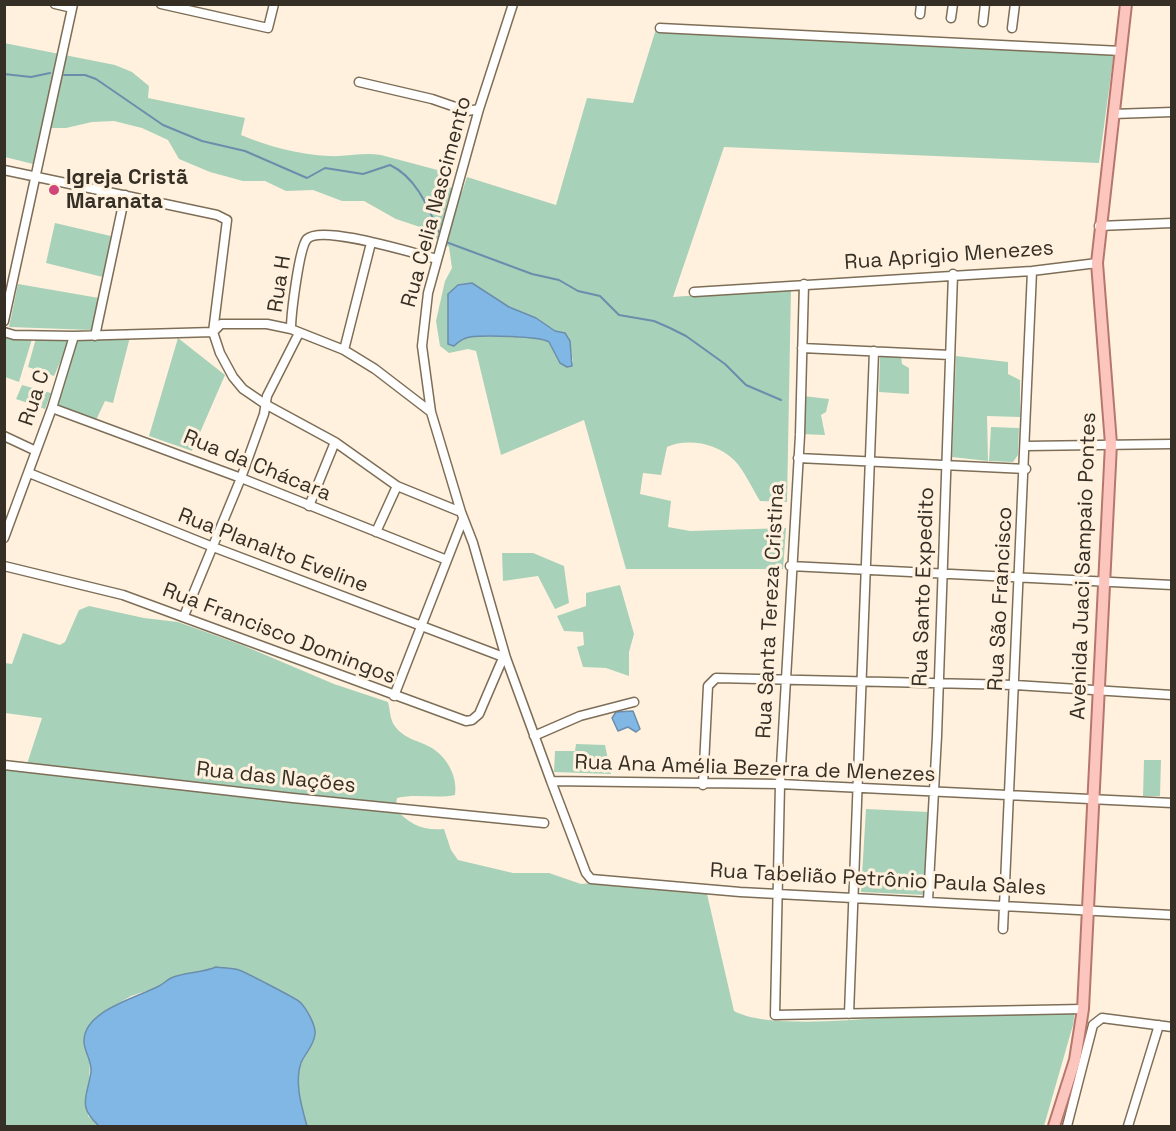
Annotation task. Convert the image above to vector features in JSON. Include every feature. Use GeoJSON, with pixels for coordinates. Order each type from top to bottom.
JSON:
{"type":"FeatureCollection","features":[{"type":"Feature","properties":{"kind":"main road","name":"Avenida Juaci Sampaio Pontes"},"geometry":{"type":"LineString","coordinates":[[1054,1126],[1075,1060],[1083,1010],[1106,582],[1111,444],[1097,263],[1099,226],[1127,5]]}},
{"type":"Feature","properties":{"kind":"street"},"geometry":{"type":"LineString","coordinates":[[4,321],[73,6],[55,4]]}},
{"type":"Feature","properties":{"kind":"street"},"geometry":{"type":"LineString","coordinates":[[163,5],[268,28],[274,4]]}},
{"type":"Feature","properties":{"kind":"street","name":"Rua Celia Nascimento"},"geometry":{"type":"LineString","coordinates":[[462,516],[431,412],[422,346],[422,327],[437,259],[479,109],[513,4]]}},
{"type":"Feature","properties":{"kind":"street"},"geometry":{"type":"LineString","coordinates":[[920,14],[921,4]]}},
{"type":"Feature","properties":{"kind":"street"},"geometry":{"type":"LineString","coordinates":[[951,18],[953,4]]}},
{"type":"Feature","properties":{"kind":"street"},"geometry":{"type":"LineString","coordinates":[[983,22],[985,4]]}},
{"type":"Feature","properties":{"kind":"street"},"geometry":{"type":"LineString","coordinates":[[1012,28],[1015,4]]}},
{"type":"Feature","properties":{"kind":"street"},"geometry":{"type":"LineString","coordinates":[[660,28],[1121,51]]}},
{"type":"Feature","properties":{"kind":"street"},"geometry":{"type":"LineString","coordinates":[[359,82],[432,99],[467,111],[479,109]]}},
{"type":"Feature","properties":{"kind":"street"},"geometry":{"type":"LineString","coordinates":[[1113,114],[1172,112]]}},
{"type":"Feature","properties":{"kind":"street"},"geometry":{"type":"LineString","coordinates":[[4,170],[217,215],[227,220],[213,332],[220,353],[233,377],[243,389],[265,404],[335,442],[397,486],[462,516],[394,696]]}},
{"type":"Feature","properties":{"kind":"street"},"geometry":{"type":"LineString","coordinates":[[95,336],[125,195]]}},
{"type":"Feature","properties":{"kind":"street"},"geometry":{"type":"LineString","coordinates":[[1099,226],[1172,223]]}},
{"type":"Feature","properties":{"kind":"street","name":"Rua H"},"geometry":{"type":"LineString","coordinates":[[184,616],[241,478],[265,404],[295,331],[293,302],[307,239],[325,234],[371,243]]}},
{"type":"Feature","properties":{"kind":"street"},"geometry":{"type":"LineString","coordinates":[[344,350],[371,243],[437,259]]}},
{"type":"Feature","properties":{"kind":"street","name":"Rua Aprigio Menezes"},"geometry":{"type":"LineString","coordinates":[[694,292],[953,274],[1032,271],[1097,263]]}},
{"type":"Feature","properties":{"kind":"street","name":"Rua São Francisco"},"geometry":{"type":"LineString","coordinates":[[1003,929],[1016,685],[1018,577],[1026,469],[1032,271]]}},
{"type":"Feature","properties":{"kind":"street","name":"Rua Santo Expedito"},"geometry":{"type":"LineString","coordinates":[[928,901],[939,682],[953,274]]}},
{"type":"Feature","properties":{"kind":"street","name":"Rua Santa Tereza Cristina"},"geometry":{"type":"LineString","coordinates":[[804,284],[798,458],[784,678],[774,1011],[775,1015],[780,1017],[849,1014]]}},
{"type":"Feature","properties":{"kind":"street"},"geometry":{"type":"LineString","coordinates":[[4,332],[14,335],[95,336],[213,332],[221,324],[267,324],[295,331],[344,350],[375,369],[431,412]]}},
{"type":"Feature","properties":{"kind":"street","name":"Rua C"},"geometry":{"type":"LineString","coordinates":[[4,538],[52,408],[74,336]]}},
{"type":"Feature","properties":{"kind":"street"},"geometry":{"type":"LineString","coordinates":[[802,348],[950,355]]}},
{"type":"Feature","properties":{"kind":"street"},"geometry":{"type":"LineString","coordinates":[[874,351],[849,1014],[1083,1010],[1095,1023]]}},
{"type":"Feature","properties":{"kind":"street","name":"Rua da Chácara"},"geometry":{"type":"LineString","coordinates":[[52,408],[241,478],[447,560]]}},
{"type":"Feature","properties":{"kind":"street"},"geometry":{"type":"LineString","coordinates":[[4,436],[36,451]]}},
{"type":"Feature","properties":{"kind":"street"},"geometry":{"type":"LineString","coordinates":[[309,506],[335,442]]}},
{"type":"Feature","properties":{"kind":"street"},"geometry":{"type":"LineString","coordinates":[[1026,446],[1172,444]]}},
{"type":"Feature","properties":{"kind":"street"},"geometry":{"type":"LineString","coordinates":[[798,458],[1026,469]]}},
{"type":"Feature","properties":{"kind":"street","name":"Rua Planalto Eveline"},"geometry":{"type":"LineString","coordinates":[[28,473],[213,548],[504,658]]}},
{"type":"Feature","properties":{"kind":"street"},"geometry":{"type":"LineString","coordinates":[[376,532],[397,486]]}},
{"type":"Feature","properties":{"kind":"street","name":"Rua Ana Amélia Bezerra de Menezes"},"geometry":{"type":"LineString","coordinates":[[462,516],[473,543],[504,658],[551,781],[703,785],[780,784],[1172,803]]}},
{"type":"Feature","properties":{"kind":"street","name":"Rua Francisco Domingos"},"geometry":{"type":"LineString","coordinates":[[4,566],[123,596],[184,616],[465,721],[472,720],[481,711],[504,658]]}},
{"type":"Feature","properties":{"kind":"street"},"geometry":{"type":"LineString","coordinates":[[790,566],[1172,585]]}},
{"type":"Feature","properties":{"kind":"street"},"geometry":{"type":"LineString","coordinates":[[703,785],[708,683],[716,678],[939,682],[1172,695]]}},
{"type":"Feature","properties":{"kind":"street"},"geometry":{"type":"LineString","coordinates":[[534,735],[588,713],[634,702]]}},
{"type":"Feature","properties":{"kind":"street","name":"Rua das Nações"},"geometry":{"type":"LineString","coordinates":[[4,765],[544,824]]}},
{"type":"Feature","properties":{"kind":"street","name":"Rua Tabelião Petrônio Paula Sales"},"geometry":{"type":"LineString","coordinates":[[551,781],[586,873],[594,879],[776,894],[1172,915]]}},
{"type":"Feature","properties":{"kind":"street"},"geometry":{"type":"LineString","coordinates":[[1067,1126],[1095,1023],[1102,1018],[1172,1027]]}},
{"type":"Feature","properties":{"kind":"street"},"geometry":{"type":"LineString","coordinates":[[1128,1126],[1159,1025]]}},
{"type":"Feature","properties":{"kind":"green space"},"geometry":{"type":"Polygon","coordinates":[[[656,29],[1114,52],[1099,163],[724,147],[673,297],[791,288],[787,502],[760,501],[734,460],[711,446],[693,443],[667,447],[661,475],[643,473],[640,494],[671,501],[668,527],[690,531],[786,528],[783,569],[626,569],[584,420],[501,455],[476,351],[468,349],[449,353],[440,346],[436,321],[445,281],[452,268],[449,247],[420,227],[396,219],[364,201],[342,201],[313,190],[286,191],[265,181],[243,181],[210,172],[179,159],[168,140],[142,128],[114,121],[92,122],[66,128],[42,128],[33,164],[5,157],[4,43],[115,65],[132,72],[149,86],[148,98],[245,118],[241,135],[273,146],[318,155],[381,155],[445,172],[446,186],[462,192],[467,177],[556,205],[587,98],[633,103],[656,29]],[[472,283],[448,304],[448,339],[454,346],[463,339],[477,336],[535,338],[549,342],[560,363],[567,367],[573,362],[570,341],[565,333],[555,331],[536,318],[509,307],[472,283]]]}},
{"type":"Feature","properties":{"kind":"green space"},"geometry":{"type":"Polygon","coordinates":[[[55,223],[115,237],[107,278],[46,263],[55,223]]]}},
{"type":"Feature","properties":{"kind":"green space"},"geometry":{"type":"Polygon","coordinates":[[[18,284],[99,298],[92,330],[9,327],[18,284]]]}},
{"type":"Feature","properties":{"kind":"green space"},"geometry":{"type":"Polygon","coordinates":[[[6,337],[32,339],[19,382],[5,377],[6,337]]]}},
{"type":"Feature","properties":{"kind":"green space"},"geometry":{"type":"Polygon","coordinates":[[[130,337],[113,403],[105,401],[96,420],[54,407],[75,339],[130,337]]]}},
{"type":"Feature","properties":{"kind":"green space"},"geometry":{"type":"Polygon","coordinates":[[[36,338],[71,338],[54,376],[28,367],[36,338]]]}},
{"type":"Feature","properties":{"kind":"green space"},"geometry":{"type":"Polygon","coordinates":[[[178,338],[225,375],[192,451],[149,436],[178,338]]]}},
{"type":"Feature","properties":{"kind":"green space"},"geometry":{"type":"Polygon","coordinates":[[[880,356],[901,356],[902,364],[909,368],[909,394],[879,392],[880,356]]]}},
{"type":"Feature","properties":{"kind":"green space"},"geometry":{"type":"Polygon","coordinates":[[[956,356],[1008,362],[1008,374],[1020,380],[1020,417],[987,416],[988,461],[952,457],[956,356]]]}},
{"type":"Feature","properties":{"kind":"green space"},"geometry":{"type":"Polygon","coordinates":[[[22,385],[51,393],[45,409],[16,399],[22,385]]]}},
{"type":"Feature","properties":{"kind":"green space"},"geometry":{"type":"Polygon","coordinates":[[[803,396],[829,399],[826,412],[821,415],[825,435],[801,434],[803,396]]]}},
{"type":"Feature","properties":{"kind":"green space"},"geometry":{"type":"Polygon","coordinates":[[[991,427],[1019,428],[1018,455],[1013,462],[989,461],[991,427]]]}},
{"type":"Feature","properties":{"kind":"green space"},"geometry":{"type":"Polygon","coordinates":[[[502,553],[533,553],[564,566],[569,603],[555,609],[538,576],[503,581],[502,553]]]}},
{"type":"Feature","properties":{"kind":"green space"},"geometry":{"type":"Polygon","coordinates":[[[620,585],[634,634],[629,652],[629,676],[606,668],[583,667],[577,647],[584,645],[583,632],[564,631],[557,616],[586,606],[586,593],[620,585]]]}},
{"type":"Feature","properties":{"kind":"green space"},"geometry":{"type":"Polygon","coordinates":[[[89,606],[144,618],[178,622],[242,645],[334,684],[388,702],[391,717],[398,730],[442,756],[455,781],[455,795],[397,798],[395,809],[406,819],[423,828],[444,829],[451,850],[458,860],[513,873],[549,873],[581,884],[593,883],[707,894],[734,1011],[765,1020],[806,1022],[1075,1011],[1044,1126],[307,1126],[299,1077],[302,1062],[312,1044],[315,1032],[299,1001],[268,986],[216,967],[200,973],[172,977],[158,987],[131,996],[102,1013],[90,1058],[88,1116],[99,1126],[5,1126],[5,768],[25,770],[42,718],[5,713],[5,663],[12,664],[23,633],[60,645],[65,642],[79,610],[89,606]]]}},
{"type":"Feature","properties":{"kind":"green space"},"geometry":{"type":"Polygon","coordinates":[[[576,744],[605,745],[611,774],[554,772],[555,751],[575,751],[576,744]]]}},
{"type":"Feature","properties":{"kind":"green space"},"geometry":{"type":"Polygon","coordinates":[[[1144,760],[1161,760],[1160,796],[1143,796],[1144,760]]]}},
{"type":"Feature","properties":{"kind":"green space"},"geometry":{"type":"Polygon","coordinates":[[[866,809],[929,812],[925,895],[861,892],[866,809]]]}},
{"type":"Feature","properties":{"kind":"water"},"geometry":{"type":"Polygon","coordinates":[[[472,283],[509,307],[536,318],[555,331],[565,333],[570,341],[572,366],[567,367],[560,363],[549,342],[535,338],[477,336],[463,339],[454,346],[448,344],[448,294],[458,285],[472,283]]]}},
{"type":"Feature","properties":{"kind":"water"},"geometry":{"type":"Polygon","coordinates":[[[633,711],[640,729],[636,732],[628,727],[618,731],[612,718],[616,712],[633,711]]]}},
{"type":"Feature","properties":{"kind":"water"},"geometry":{"type":"Polygon","coordinates":[[[216,967],[236,969],[250,975],[297,1000],[308,1012],[315,1034],[301,1063],[298,1078],[307,1126],[99,1126],[88,1113],[85,1101],[91,1072],[84,1041],[86,1030],[102,1013],[171,978],[216,967]]]}},
{"type":"Feature","properties":{"kind":"waterway"},"geometry":{"type":"LineString","coordinates":[[4,74],[31,77],[50,73]]}},
{"type":"Feature","properties":{"kind":"waterway"},"geometry":{"type":"LineString","coordinates":[[64,75],[85,75],[96,79],[163,125],[202,141],[245,151],[307,178],[325,168],[363,174],[390,165],[399,170],[414,185],[426,203],[439,232]]}},
{"type":"Feature","properties":{"kind":"waterway"},"geometry":{"type":"LineString","coordinates":[[446,242],[532,274],[559,280],[578,291],[600,296],[619,315],[654,321],[670,328],[686,336],[725,364],[746,385],[781,400]]}},
{"type":"Feature","properties":{"kind":"place","name":"Igreja Cristã Maranata"},"geometry":{"type":"Point","coordinates":[54,190]}}]}
